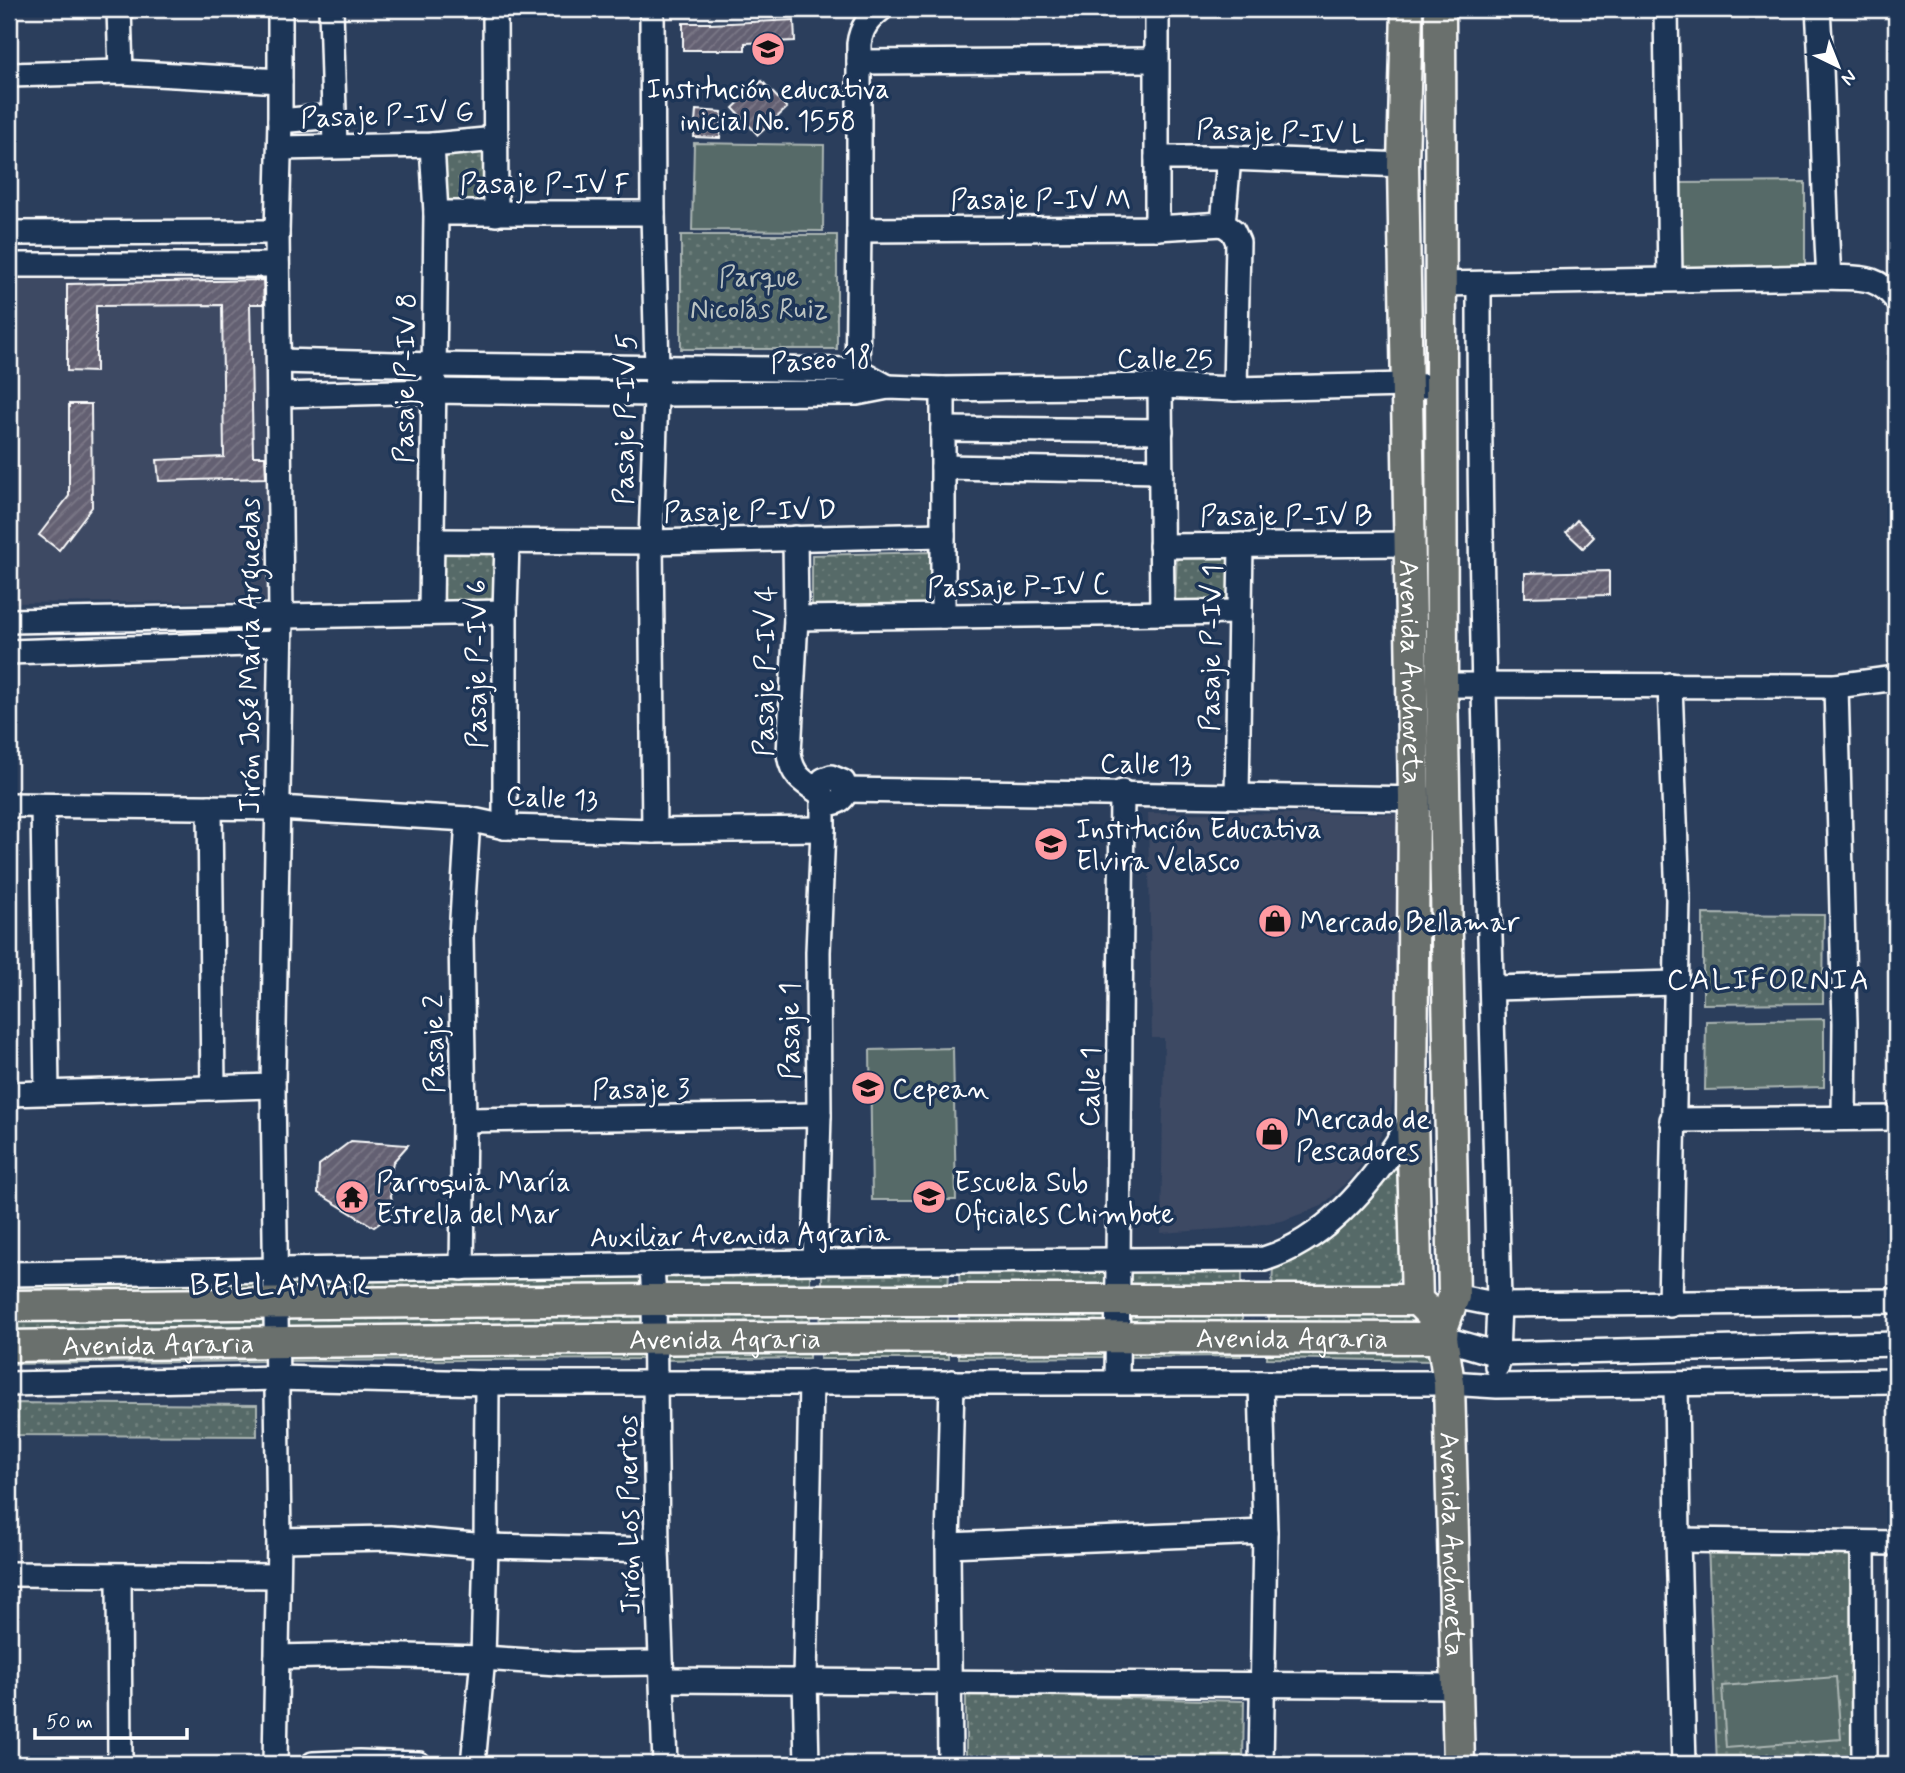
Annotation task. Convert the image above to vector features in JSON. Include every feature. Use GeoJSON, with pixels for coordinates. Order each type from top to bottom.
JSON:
{"type":"FeatureCollection","features":[{"type":"Feature","properties":{"kind":"main road","name":"Avenida Anchoveta"},"geometry":{"type":"LineString","coordinates":[[1407,9],[1403,165],[1414,798],[1412,1119],[1417,1300]]}},
{"type":"Feature","properties":{"kind":"main road","name":"Avenida Anchoveta"},"geometry":{"type":"LineString","coordinates":[[1440,9],[1442,685],[1454,1296],[1442,1332],[1449,1383],[1459,1764]]}},
{"type":"Feature","properties":{"kind":"main road","name":"Avenida Agraria"},"geometry":{"type":"LineString","coordinates":[[9,1306],[654,1300],[1417,1300]]}},
{"type":"Feature","properties":{"kind":"main road"},"geometry":{"type":"LineString","coordinates":[[1417,1300],[1442,1332]]}},
{"type":"Feature","properties":{"kind":"main road","name":"Avenida Agraria"},"geometry":{"type":"LineString","coordinates":[[9,1346],[275,1341],[1442,1332]]}},
{"type":"Feature","properties":{"kind":"street"},"geometry":{"type":"LineString","coordinates":[[119,9],[121,72]]}},
{"type":"Feature","properties":{"kind":"street","name":"Jirón José María Arguedas"},"geometry":{"type":"LineString","coordinates":[[275,1764],[279,1540],[273,1086],[281,615],[277,265],[281,121],[280,9]]}},
{"type":"Feature","properties":{"kind":"street"},"geometry":{"type":"LineString","coordinates":[[331,9],[335,146]]}},
{"type":"Feature","properties":{"kind":"street"},"geometry":{"type":"LineString","coordinates":[[495,9],[496,214]]}},
{"type":"Feature","properties":{"kind":"street","name":"Pasaje P-IV 5"},"geometry":{"type":"LineString","coordinates":[[652,9],[657,368],[651,542],[654,831]]}},
{"type":"Feature","properties":{"kind":"street"},"geometry":{"type":"LineString","coordinates":[[1157,9],[1157,228]]}},
{"type":"Feature","properties":{"kind":"street"},"geometry":{"type":"LineString","coordinates":[[1666,9],[1670,279]]}},
{"type":"Feature","properties":{"kind":"street"},"geometry":{"type":"LineString","coordinates":[[1818,9],[1829,277]]}},
{"type":"Feature","properties":{"kind":"street"},"geometry":{"type":"LineString","coordinates":[[857,393],[860,33],[865,23],[878,11]]}},
{"type":"Feature","properties":{"kind":"street"},"geometry":{"type":"LineString","coordinates":[[859,62],[1156,60]]}},
{"type":"Feature","properties":{"kind":"street"},"geometry":{"type":"LineString","coordinates":[[9,75],[121,72],[280,80]]}},
{"type":"Feature","properties":{"kind":"street"},"geometry":{"type":"LineString","coordinates":[[281,121],[333,117]]}},
{"type":"Feature","properties":{"kind":"street","name":"Pasaje P-IV G"},"geometry":{"type":"LineString","coordinates":[[280,148],[432,145],[496,139]]}},
{"type":"Feature","properties":{"kind":"street","name":"Pasaje P-IV 8"},"geometry":{"type":"LineString","coordinates":[[431,613],[436,213],[432,145]]}},
{"type":"Feature","properties":{"kind":"street","name":"Pasaje P-IV L"},"geometry":{"type":"LineString","coordinates":[[1157,158],[1403,165]]}},
{"type":"Feature","properties":{"kind":"street"},"geometry":{"type":"LineString","coordinates":[[1229,158],[1223,224],[1233,231],[1238,242],[1235,389]]}},
{"type":"Feature","properties":{"kind":"street","name":"Pasaje P-IV F"},"geometry":{"type":"LineString","coordinates":[[436,213],[653,213]]}},
{"type":"Feature","properties":{"kind":"street","name":"Pasaje P-IV M"},"geometry":{"type":"LineString","coordinates":[[859,229],[1157,228],[1223,224]]}},
{"type":"Feature","properties":{"kind":"street"},"geometry":{"type":"LineString","coordinates":[[9,233],[277,232]]}},
{"type":"Feature","properties":{"kind":"street"},"geometry":{"type":"LineString","coordinates":[[9,265],[277,265]]}},
{"type":"Feature","properties":{"kind":"street"},"geometry":{"type":"LineString","coordinates":[[1441,284],[1829,277],[1864,279],[1883,284],[1896,299]]}},
{"type":"Feature","properties":{"kind":"street"},"geometry":{"type":"LineString","coordinates":[[1479,284],[1479,483],[1499,1305],[1497,1387]]}},
{"type":"Feature","properties":{"kind":"street","name":"Paseo 18"},"geometry":{"type":"LineString","coordinates":[[279,361],[857,370],[888,387]]}},
{"type":"Feature","properties":{"kind":"street"},"geometry":{"type":"LineString","coordinates":[[1160,386],[1162,613]]}},
{"type":"Feature","properties":{"kind":"street","name":"Calle 25"},"geometry":{"type":"LineString","coordinates":[[888,387],[1442,387]]}},
{"type":"Feature","properties":{"kind":"street","name":"Paseo 18"},"geometry":{"type":"LineString","coordinates":[[279,395],[434,391],[857,393],[888,387]]}},
{"type":"Feature","properties":{"kind":"street"},"geometry":{"type":"LineString","coordinates":[[943,389],[943,616]]}},
{"type":"Feature","properties":{"kind":"street"},"geometry":{"type":"LineString","coordinates":[[943,429],[1161,431]]}},
{"type":"Feature","properties":{"kind":"street"},"geometry":{"type":"LineString","coordinates":[[943,467],[1161,471]]}},
{"type":"Feature","properties":{"kind":"street","name":"Pasaje P-IV D"},"geometry":{"type":"LineString","coordinates":[[432,541],[651,542],[943,535]]}},
{"type":"Feature","properties":{"kind":"street","name":"Pasaje P-IV 4"},"geometry":{"type":"LineString","coordinates":[[795,538],[796,618],[789,754],[791,769],[800,780],[821,796]]}},
{"type":"Feature","properties":{"kind":"street","name":"Pasaje P-IV 6"},"geometry":{"type":"LineString","coordinates":[[505,827],[507,543]]}},
{"type":"Feature","properties":{"kind":"street","name":"Pasaje P-IV B"},"geometry":{"type":"LineString","coordinates":[[1161,546],[1410,544]]}},
{"type":"Feature","properties":{"kind":"street","name":"Pasaje P-IV 1"},"geometry":{"type":"LineString","coordinates":[[1237,795],[1241,545]]}},
{"type":"Feature","properties":{"kind":"street"},"geometry":{"type":"LineString","coordinates":[[9,621],[505,612]]}},
{"type":"Feature","properties":{"kind":"street","name":"Passaje P-IV C"},"geometry":{"type":"LineString","coordinates":[[796,618],[1240,612]]}},
{"type":"Feature","properties":{"kind":"street"},"geometry":{"type":"LineString","coordinates":[[9,652],[280,643]]}},
{"type":"Feature","properties":{"kind":"street"},"geometry":{"type":"LineString","coordinates":[[1442,685],[1836,686],[1896,678]]}},
{"type":"Feature","properties":{"kind":"street"},"geometry":{"type":"LineString","coordinates":[[1670,685],[1678,900],[1670,1304]]}},
{"type":"Feature","properties":{"kind":"street"},"geometry":{"type":"LineString","coordinates":[[1836,686],[1845,1023],[1844,1117]]}},
{"type":"Feature","properties":{"kind":"street","name":"Calle 13"},"geometry":{"type":"LineString","coordinates":[[821,796],[831,803],[839,801],[845,790],[1122,792],[1445,799]]}},
{"type":"Feature","properties":{"kind":"street","name":"Calle 1"},"geometry":{"type":"LineString","coordinates":[[1117,1382],[1122,792]]}},
{"type":"Feature","properties":{"kind":"street","name":"Pasaje 1"},"geometry":{"type":"LineString","coordinates":[[816,1262],[818,952],[823,830],[821,796]]}},
{"type":"Feature","properties":{"kind":"street","name":"Calle 13"},"geometry":{"type":"LineString","coordinates":[[9,805],[278,808],[468,819],[505,827],[654,831],[823,830]]}},
{"type":"Feature","properties":{"kind":"street"},"geometry":{"type":"LineString","coordinates":[[43,806],[47,1093]]}},
{"type":"Feature","properties":{"kind":"street"},"geometry":{"type":"LineString","coordinates":[[210,807],[213,1088]]}},
{"type":"Feature","properties":{"kind":"street","name":"Pasaje 2"},"geometry":{"type":"LineString","coordinates":[[462,1268],[464,1120],[461,935],[468,819]]}},
{"type":"Feature","properties":{"kind":"street"},"geometry":{"type":"LineString","coordinates":[[1493,988],[1676,983]]}},
{"type":"Feature","properties":{"kind":"street"},"geometry":{"type":"LineString","coordinates":[[9,1094],[273,1086]]}},
{"type":"Feature","properties":{"kind":"street","name":"Pasaje 3"},"geometry":{"type":"LineString","coordinates":[[464,1120],[819,1115]]}},
{"type":"Feature","properties":{"kind":"street"},"geometry":{"type":"LineString","coordinates":[[1672,1120],[1896,1118]]}},
{"type":"Feature","properties":{"kind":"street","name":"Auxiliar Avenida Agraria"},"geometry":{"type":"LineString","coordinates":[[9,1275],[816,1262],[1264,1259],[1281,1254],[1327,1224],[1356,1195],[1394,1149],[1412,1119]]}},
{"type":"Feature","properties":{"kind":"street","name":"Jirón Los Puertos"},"geometry":{"type":"LineString","coordinates":[[652,1265],[657,1550],[665,1764]]}},
{"type":"Feature","properties":{"kind":"street"},"geometry":{"type":"LineString","coordinates":[[1454,1296],[1499,1305],[1896,1301]]}},
{"type":"Feature","properties":{"kind":"street"},"geometry":{"type":"LineString","coordinates":[[1442,1332],[1497,1354],[1896,1345]]}},
{"type":"Feature","properties":{"kind":"street"},"geometry":{"type":"LineString","coordinates":[[9,1384],[276,1378],[486,1383],[1449,1383],[1497,1387],[1896,1381]]}},
{"type":"Feature","properties":{"kind":"street"},"geometry":{"type":"LineString","coordinates":[[807,1764],[805,1680],[811,1382]]}},
{"type":"Feature","properties":{"kind":"street"},"geometry":{"type":"LineString","coordinates":[[950,1764],[948,1545],[952,1382]]}},
{"type":"Feature","properties":{"kind":"street"},"geometry":{"type":"LineString","coordinates":[[473,1764],[483,1658],[486,1383]]}},
{"type":"Feature","properties":{"kind":"street"},"geometry":{"type":"LineString","coordinates":[[1261,1383],[1265,1532],[1261,1764]]}},
{"type":"Feature","properties":{"kind":"street"},"geometry":{"type":"LineString","coordinates":[[1676,1384],[1684,1764]]}},
{"type":"Feature","properties":{"kind":"street"},"geometry":{"type":"LineString","coordinates":[[948,1545],[1265,1532]]}},
{"type":"Feature","properties":{"kind":"street"},"geometry":{"type":"LineString","coordinates":[[279,1540],[391,1538],[486,1546],[657,1550]]}},
{"type":"Feature","properties":{"kind":"street"},"geometry":{"type":"LineString","coordinates":[[1678,1540],[1896,1543]]}},
{"type":"Feature","properties":{"kind":"street"},"geometry":{"type":"LineString","coordinates":[[1863,1543],[1864,1764]]}},
{"type":"Feature","properties":{"kind":"street"},"geometry":{"type":"LineString","coordinates":[[9,1574],[277,1576]]}},
{"type":"Feature","properties":{"kind":"street"},"geometry":{"type":"LineString","coordinates":[[119,1576],[120,1764]]}},
{"type":"Feature","properties":{"kind":"street"},"geometry":{"type":"LineString","coordinates":[[277,1657],[367,1655],[483,1658],[805,1680],[1458,1686]]}},
{"type":"Feature","properties":{"kind":"street"},"geometry":{"type":"LineString","coordinates":[[313,1764],[419,1764]]}},
{"type":"Feature","properties":{"kind":"shaded area"},"geometry":{"type":"Polygon","coordinates":[[[9,278],[269,278],[275,601],[9,603],[9,278]]]}},
{"type":"Feature","properties":{"kind":"shaded area"},"geometry":{"type":"Polygon","coordinates":[[[1148,813],[1396,814],[1404,1027],[1390,1118],[1373,1150],[1351,1178],[1322,1206],[1282,1221],[1236,1228],[1161,1233],[1164,1038],[1152,1038],[1148,813]]]}},
{"type":"Feature","properties":{"kind":"green space"},"geometry":{"type":"Polygon","coordinates":[[[694,143],[824,145],[823,231],[692,230],[694,143]]]}},
{"type":"Feature","properties":{"kind":"green space"},"geometry":{"type":"Polygon","coordinates":[[[489,148],[490,202],[443,205],[444,150],[489,148]]]}},
{"type":"Feature","properties":{"kind":"green space"},"geometry":{"type":"Polygon","coordinates":[[[1805,182],[1805,264],[1679,270],[1679,183],[1805,182]]]}},
{"type":"Feature","properties":{"kind":"green space","name":"Parque Nicolás Ruiz"},"geometry":{"type":"Polygon","coordinates":[[[681,235],[837,235],[837,349],[681,349],[681,235]]]}},
{"type":"Feature","properties":{"kind":"green space"},"geometry":{"type":"Polygon","coordinates":[[[443,551],[498,553],[496,602],[438,603],[443,551]]]}},
{"type":"Feature","properties":{"kind":"green space"},"geometry":{"type":"Polygon","coordinates":[[[1177,551],[1233,551],[1231,603],[1175,603],[1177,551]]]}},
{"type":"Feature","properties":{"kind":"green space"},"geometry":{"type":"Polygon","coordinates":[[[933,552],[934,604],[812,607],[812,555],[933,552]]]}},
{"type":"Feature","properties":{"kind":"green space"},"geometry":{"type":"Polygon","coordinates":[[[1703,914],[1824,915],[1823,1003],[1703,1004],[1703,914]]]}},
{"type":"Feature","properties":{"kind":"green space"},"geometry":{"type":"Polygon","coordinates":[[[1824,1019],[1824,1087],[1705,1090],[1706,1021],[1824,1019]]]}},
{"type":"Feature","properties":{"kind":"green space"},"geometry":{"type":"Polygon","coordinates":[[[953,1048],[956,1200],[872,1200],[870,1050],[953,1048]]]}},
{"type":"Feature","properties":{"kind":"green space"},"geometry":{"type":"Polygon","coordinates":[[[1401,1146],[1405,1271],[1390,1290],[1272,1288],[1273,1266],[1401,1146]]]}},
{"type":"Feature","properties":{"kind":"green space"},"geometry":{"type":"Polygon","coordinates":[[[1108,1268],[1108,1291],[960,1294],[959,1271],[1108,1268]]]}},
{"type":"Feature","properties":{"kind":"green space"},"geometry":{"type":"Polygon","coordinates":[[[949,1269],[948,1294],[822,1295],[822,1271],[949,1269]]]}},
{"type":"Feature","properties":{"kind":"green space"},"geometry":{"type":"Polygon","coordinates":[[[657,1270],[810,1272],[810,1296],[658,1296],[657,1270]]]}},
{"type":"Feature","properties":{"kind":"green space"},"geometry":{"type":"Polygon","coordinates":[[[1126,1270],[1242,1271],[1242,1292],[1125,1291],[1126,1270]]]}},
{"type":"Feature","properties":{"kind":"green space"},"geometry":{"type":"Polygon","coordinates":[[[650,1271],[650,1296],[283,1299],[283,1273],[650,1271]]]}},
{"type":"Feature","properties":{"kind":"green space"},"geometry":{"type":"Polygon","coordinates":[[[270,1272],[270,1299],[9,1301],[9,1279],[270,1272]]]}},
{"type":"Feature","properties":{"kind":"green space"},"geometry":{"type":"Polygon","coordinates":[[[810,1301],[810,1334],[658,1335],[658,1303],[810,1301]]]}},
{"type":"Feature","properties":{"kind":"green space"},"geometry":{"type":"Polygon","coordinates":[[[821,1303],[948,1305],[948,1334],[820,1332],[821,1303]]]}},
{"type":"Feature","properties":{"kind":"green space"},"geometry":{"type":"Polygon","coordinates":[[[649,1304],[649,1335],[281,1337],[281,1307],[649,1304]]]}},
{"type":"Feature","properties":{"kind":"green space"},"geometry":{"type":"Polygon","coordinates":[[[1111,1304],[1111,1330],[959,1330],[960,1305],[1111,1304]]]}},
{"type":"Feature","properties":{"kind":"green space"},"geometry":{"type":"Polygon","coordinates":[[[1269,1304],[1414,1305],[1435,1325],[1269,1330],[1269,1304]]]}},
{"type":"Feature","properties":{"kind":"green space"},"geometry":{"type":"Polygon","coordinates":[[[271,1307],[271,1339],[9,1342],[9,1310],[271,1307]]]}},
{"type":"Feature","properties":{"kind":"green space"},"geometry":{"type":"Polygon","coordinates":[[[1127,1307],[1242,1307],[1242,1329],[1126,1329],[1127,1307]]]}},
{"type":"Feature","properties":{"kind":"green space"},"geometry":{"type":"Polygon","coordinates":[[[1268,1338],[1434,1340],[1434,1361],[1267,1358],[1268,1338]]]}},
{"type":"Feature","properties":{"kind":"green space"},"geometry":{"type":"Polygon","coordinates":[[[809,1340],[809,1358],[658,1360],[658,1342],[809,1340]]]}},
{"type":"Feature","properties":{"kind":"green space"},"geometry":{"type":"Polygon","coordinates":[[[1113,1340],[1113,1357],[959,1358],[959,1341],[1113,1340]]]}},
{"type":"Feature","properties":{"kind":"green space"},"geometry":{"type":"Polygon","coordinates":[[[1241,1340],[1241,1356],[1122,1357],[1122,1341],[1241,1340]]]}},
{"type":"Feature","properties":{"kind":"green space"},"geometry":{"type":"Polygon","coordinates":[[[821,1341],[949,1341],[949,1359],[820,1359],[821,1341]]]}},
{"type":"Feature","properties":{"kind":"green space"},"geometry":{"type":"Polygon","coordinates":[[[650,1343],[650,1359],[283,1361],[284,1345],[650,1343]]]}},
{"type":"Feature","properties":{"kind":"green space"},"geometry":{"type":"Polygon","coordinates":[[[270,1345],[270,1361],[9,1364],[9,1349],[270,1345]]]}},
{"type":"Feature","properties":{"kind":"green space"},"geometry":{"type":"Polygon","coordinates":[[[9,1403],[257,1405],[257,1436],[9,1435],[9,1403]]]}},
{"type":"Feature","properties":{"kind":"green space"},"geometry":{"type":"Polygon","coordinates":[[[1852,1544],[1857,1763],[1717,1764],[1708,1545],[1852,1544]]]}},
{"type":"Feature","properties":{"kind":"green space"},"geometry":{"type":"Polygon","coordinates":[[[1836,1677],[1841,1739],[1726,1748],[1722,1686],[1836,1677]]]}},
{"type":"Feature","properties":{"kind":"green space"},"geometry":{"type":"Polygon","coordinates":[[[966,1694],[1244,1701],[1243,1764],[966,1764],[966,1694]]]}},
{"type":"Feature","properties":{"kind":"building"},"geometry":{"type":"Polygon","coordinates":[[[794,20],[795,41],[745,43],[745,50],[683,50],[683,23],[794,20]]]}},
{"type":"Feature","properties":{"kind":"building"},"geometry":{"type":"Polygon","coordinates":[[[762,81],[787,108],[758,135],[733,108],[762,81]]]}},
{"type":"Feature","properties":{"kind":"building"},"geometry":{"type":"Polygon","coordinates":[[[696,110],[722,112],[720,138],[694,137],[696,110]]]}},
{"type":"Feature","properties":{"kind":"building"},"geometry":{"type":"Polygon","coordinates":[[[263,280],[264,304],[250,304],[253,456],[265,456],[266,478],[159,481],[157,460],[224,457],[222,305],[96,306],[96,372],[67,371],[67,284],[263,280]]]}},
{"type":"Feature","properties":{"kind":"building"},"geometry":{"type":"Polygon","coordinates":[[[69,404],[91,404],[92,507],[59,550],[39,535],[69,496],[69,404]]]}},
{"type":"Feature","properties":{"kind":"building"},"geometry":{"type":"Polygon","coordinates":[[[1577,520],[1594,537],[1583,548],[1566,532],[1577,520]]]}},
{"type":"Feature","properties":{"kind":"building"},"geometry":{"type":"Polygon","coordinates":[[[1609,571],[1609,595],[1525,597],[1525,573],[1609,571]]]}},
{"type":"Feature","properties":{"kind":"building"},"geometry":{"type":"Polygon","coordinates":[[[351,1141],[408,1145],[393,1162],[389,1184],[394,1213],[374,1227],[318,1193],[319,1165],[351,1141]]]}},
{"type":"Feature","properties":{"kind":"place","name":"Institución educativa inicial No. 1558"},"geometry":{"type":"Point","coordinates":[768,49]}},
{"type":"Feature","properties":{"kind":"place","name":"Institución Educativa Elvira Velasco"},"geometry":{"type":"Point","coordinates":[1051,844]}},
{"type":"Feature","properties":{"kind":"place","name":"Mercado Bellamar"},"geometry":{"type":"Point","coordinates":[1275,921]}},
{"type":"Feature","properties":{"kind":"place","name":"Cepean"},"geometry":{"type":"Point","coordinates":[868,1088]}},
{"type":"Feature","properties":{"kind":"place","name":"Mercado de Pescadores"},"geometry":{"type":"Point","coordinates":[1272,1134]}},
{"type":"Feature","properties":{"kind":"place","name":"Parroquia María Estrella del Mar"},"geometry":{"type":"Point","coordinates":[352,1197]}},
{"type":"Feature","properties":{"kind":"place","name":"Escuela Sub Oficiales Chimbote"},"geometry":{"type":"Point","coordinates":[929,1197]}},
{"type":"Feature","properties":{"kind":"district","name":"CALIFORNIA"},"geometry":{"type":"Point","coordinates":[1769,979]}},
{"type":"Feature","properties":{"kind":"district","name":"BELLAMAR"},"geometry":{"type":"Point","coordinates":[281,1284]}}]}
